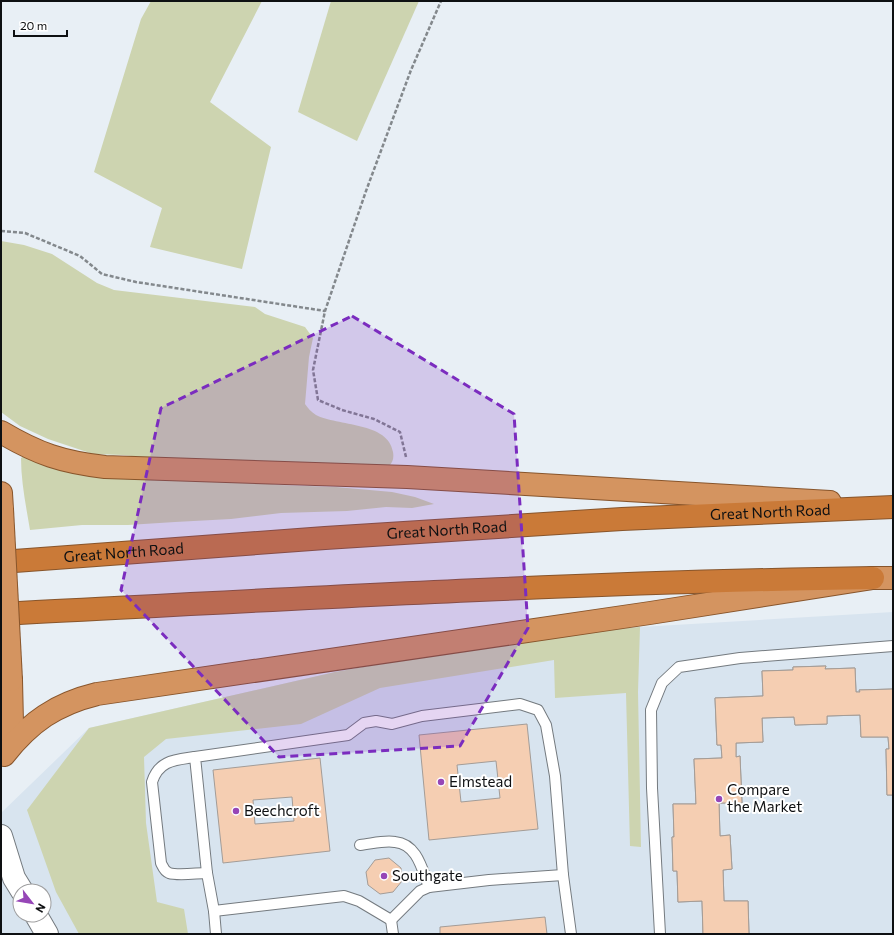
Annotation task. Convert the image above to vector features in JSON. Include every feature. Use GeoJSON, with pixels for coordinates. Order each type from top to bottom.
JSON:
{"type":"FeatureCollection","features":[{"type":"Feature","properties":{"kind":"highway"},"geometry":{"type":"LineString","coordinates":[[1,432],[37,452],[79,464],[105,467],[407,477],[893,506]]}},
{"type":"Feature","properties":{"kind":"highway"},"geometry":{"type":"LineString","coordinates":[[1,492],[12,723],[2,758]]}},
{"type":"Feature","properties":{"kind":"highway","name":"Great North Road"},"geometry":{"type":"LineString","coordinates":[[1,562],[325,538],[622,519],[893,506]]}},
{"type":"Feature","properties":{"kind":"highway"},"geometry":{"type":"LineString","coordinates":[[2,758],[17,738],[49,713],[63,705],[81,698],[98,694],[883,578]]}},
{"type":"Feature","properties":{"kind":"highway"},"geometry":{"type":"LineString","coordinates":[[1,614],[720,580],[883,578]]}},
{"type":"Feature","properties":{"kind":"street"},"geometry":{"type":"LineString","coordinates":[[1,836],[12,878]]}},
{"type":"Feature","properties":{"kind":"street"},"geometry":{"type":"LineString","coordinates":[[41,923],[47,934]]}},
{"type":"Feature","properties":{"kind":"lane"},"geometry":{"type":"LineString","coordinates":[[660,934],[652,788],[651,710],[662,683],[679,667],[740,658],[893,646]]}},
{"type":"Feature","properties":{"kind":"lane"},"geometry":{"type":"LineString","coordinates":[[207,872],[169,873],[164,870],[161,863],[152,782],[155,774],[169,761],[348,735],[364,722],[376,721],[392,724],[422,716],[520,704],[538,710],[546,725],[555,776],[563,875],[571,934]]}},
{"type":"Feature","properties":{"kind":"lane"},"geometry":{"type":"LineString","coordinates":[[195,757],[207,872],[214,911],[216,934]]}},
{"type":"Feature","properties":{"kind":"lane"},"geometry":{"type":"LineString","coordinates":[[360,845],[394,841],[411,847],[417,856],[430,887]]}},
{"type":"Feature","properties":{"kind":"lane"},"geometry":{"type":"LineString","coordinates":[[391,920],[420,892],[430,887],[489,880],[563,875]]}},
{"type":"Feature","properties":{"kind":"lane"},"geometry":{"type":"LineString","coordinates":[[214,911],[344,896],[360,901],[391,920]]}},
{"type":"Feature","properties":{"kind":"lane"},"geometry":{"type":"LineString","coordinates":[[391,920],[393,934]]}},
{"type":"Feature","properties":{"kind":"path"},"geometry":{"type":"LineString","coordinates":[[407,477],[406,454],[400,432],[374,420],[342,410],[318,400],[313,370],[325,311],[368,184],[411,70],[441,1]]}},
{"type":"Feature","properties":{"kind":"path"},"geometry":{"type":"LineString","coordinates":[[1,231],[25,233],[80,256],[102,274],[136,282],[325,311]]}},
{"type":"Feature","properties":{"kind":"highlighted area"},"geometry":{"type":"Polygon","coordinates":[[[352,316],[514,414],[528,628],[460,746],[279,757],[121,590],[161,408],[352,316]]]}},
{"type":"Feature","properties":{"kind":"shaded area"},"geometry":{"type":"Polygon","coordinates":[[[893,612],[893,934],[1,934],[1,813],[89,728],[335,672],[571,633],[640,627],[893,612]]]}},
{"type":"Feature","properties":{"kind":"green space"},"geometry":{"type":"Polygon","coordinates":[[[151,1],[262,1],[210,102],[271,147],[242,269],[150,247],[162,208],[94,172],[141,19],[151,1]]]}},
{"type":"Feature","properties":{"kind":"green space"},"geometry":{"type":"Polygon","coordinates":[[[331,1],[419,1],[357,141],[298,112],[331,1]]]}},
{"type":"Feature","properties":{"kind":"green space"},"geometry":{"type":"Polygon","coordinates":[[[1,241],[24,245],[52,254],[97,283],[114,290],[255,307],[265,314],[305,327],[313,338],[309,357],[305,404],[316,415],[325,419],[361,426],[382,435],[389,442],[393,452],[391,463],[389,466],[149,458],[93,454],[48,439],[20,426],[1,412],[1,241]]]}},
{"type":"Feature","properties":{"kind":"green space"},"geometry":{"type":"Polygon","coordinates":[[[24,456],[280,485],[336,487],[392,492],[415,497],[434,504],[412,508],[386,507],[347,511],[281,513],[231,519],[128,525],[82,525],[30,530],[22,476],[21,458],[24,456]]]}},
{"type":"Feature","properties":{"kind":"green space"},"geometry":{"type":"Polygon","coordinates":[[[640,627],[638,692],[641,847],[630,846],[626,693],[555,698],[554,660],[380,688],[301,724],[166,739],[144,757],[146,823],[157,902],[184,909],[188,934],[79,934],[56,892],[27,810],[89,728],[335,672],[458,650],[571,633],[640,627]]]}},
{"type":"Feature","properties":{"kind":"building","name":"Compare the Market"},"geometry":{"type":"Polygon","coordinates":[[[826,666],[825,669],[855,668],[856,692],[860,692],[859,690],[893,689],[893,795],[887,795],[886,749],[889,749],[888,737],[861,737],[860,715],[827,716],[827,724],[795,725],[794,717],[762,718],[763,742],[736,743],[736,757],[740,756],[742,803],[719,803],[720,836],[730,835],[732,869],[723,870],[724,901],[748,901],[749,934],[703,934],[702,901],[678,902],[677,871],[673,871],[673,804],[696,804],[694,759],[722,758],[721,745],[717,745],[715,698],[763,696],[762,671],[793,670],[793,667],[826,666]]]}},
{"type":"Feature","properties":{"kind":"building","name":"Compare the Market"},"geometry":{"type":"Polygon","coordinates":[[[826,666],[825,669],[855,668],[856,692],[860,692],[859,690],[893,689],[893,795],[887,795],[886,749],[889,749],[888,737],[861,737],[860,715],[827,716],[827,724],[795,725],[794,717],[762,718],[763,742],[736,743],[736,757],[740,756],[742,803],[719,803],[720,836],[730,835],[732,869],[723,870],[724,901],[748,901],[749,934],[703,934],[702,901],[678,902],[677,871],[673,871],[673,804],[696,804],[694,759],[722,758],[721,745],[717,745],[715,698],[763,696],[762,671],[793,670],[793,667],[826,666]]]}},
{"type":"Feature","properties":{"kind":"building","name":"Elmstead"},"geometry":{"type":"Polygon","coordinates":[[[527,724],[538,829],[429,840],[419,735],[527,724]],[[496,761],[457,765],[461,802],[500,798],[496,761]]]}},
{"type":"Feature","properties":{"kind":"building","name":"Beechcroft"},"geometry":{"type":"Polygon","coordinates":[[[320,758],[330,851],[223,863],[213,770],[320,758]],[[292,797],[253,800],[255,824],[294,821],[292,797]]]}},
{"type":"Feature","properties":{"kind":"building","name":"Southgate"},"geometry":{"type":"Polygon","coordinates":[[[389,858],[401,868],[402,881],[393,892],[380,894],[368,885],[366,872],[375,860],[389,858]]]}},
{"type":"Feature","properties":{"kind":"building"},"geometry":{"type":"Polygon","coordinates":[[[545,917],[547,934],[440,934],[440,927],[545,917]]]}},
{"type":"Feature","properties":{"kind":"place","name":"Elmstead"},"geometry":{"type":"Point","coordinates":[441,782]}},
{"type":"Feature","properties":{"kind":"place","name":"Compare the Market"},"geometry":{"type":"Point","coordinates":[719,799]}},
{"type":"Feature","properties":{"kind":"place","name":"Beechcroft"},"geometry":{"type":"Point","coordinates":[236,811]}},
{"type":"Feature","properties":{"kind":"place","name":"Southgate"},"geometry":{"type":"Point","coordinates":[384,876]}}]}
